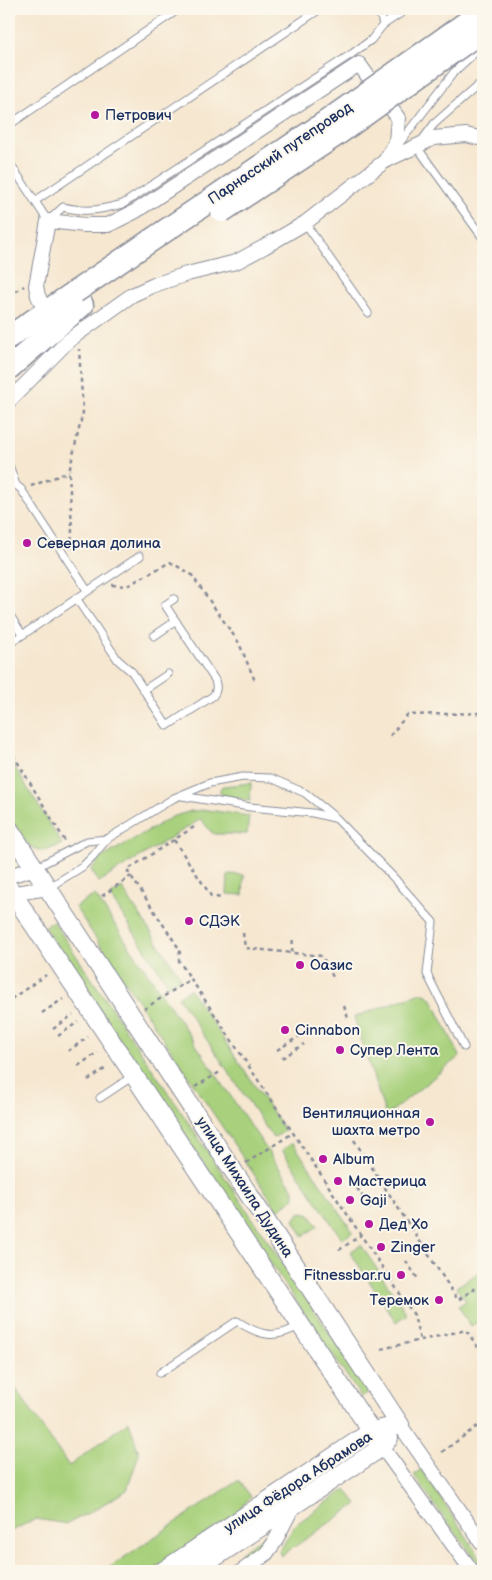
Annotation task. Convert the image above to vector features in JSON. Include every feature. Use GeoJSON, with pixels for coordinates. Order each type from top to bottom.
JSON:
{"type":"FeatureCollection","features":[{"type":"Feature","properties":{"kind":"main road","name":"Парнасский путепровод"},"geometry":{"type":"LineString","coordinates":[[79,299],[483,11]]}},
{"type":"Feature","properties":{"kind":"main road","name":"Парнасский путепровод"},"geometry":{"type":"LineString","coordinates":[[79,299],[339,133],[483,30]]}},
{"type":"Feature","properties":{"kind":"main road"},"geometry":{"type":"LineString","coordinates":[[9,337],[46,312],[79,299]]}},
{"type":"Feature","properties":{"kind":"main road"},"geometry":{"type":"LineString","coordinates":[[9,368],[79,299]]}},
{"type":"Feature","properties":{"kind":"street"},"geometry":{"type":"LineString","coordinates":[[46,312],[38,296],[36,286],[48,221],[85,225],[108,225],[136,211],[356,58],[398,118],[396,142],[385,161]]}},
{"type":"Feature","properties":{"kind":"street"},"geometry":{"type":"LineString","coordinates":[[9,401],[68,342],[132,296],[147,288],[188,274],[236,262],[305,222],[385,161],[434,138],[466,135],[483,139]]}},
{"type":"Feature","properties":{"kind":"street","name":"улица Михаила Дудина"},"geometry":{"type":"LineString","coordinates":[[9,829],[400,1425],[483,1544]]}},
{"type":"Feature","properties":{"kind":"street"},"geometry":{"type":"LineString","coordinates":[[9,876],[35,868]]}},
{"type":"Feature","properties":{"kind":"street"},"geometry":{"type":"LineString","coordinates":[[10,892],[48,888]]}},
{"type":"Feature","properties":{"kind":"street","name":"улица Михаила Дудина"},"geometry":{"type":"LineString","coordinates":[[10,892],[382,1447],[472,1571]]}},
{"type":"Feature","properties":{"kind":"street","name":"улица Фёдора Абрамова"},"geometry":{"type":"LineString","coordinates":[[163,1571],[372,1431],[400,1425]]}},
{"type":"Feature","properties":{"kind":"street","name":"улица Фёдора Абрамова"},"geometry":{"type":"LineString","coordinates":[[194,1571],[382,1447],[400,1425]]}},
{"type":"Feature","properties":{"kind":"street"},"geometry":{"type":"LineString","coordinates":[[242,1571],[266,1554],[274,1543],[295,1503]]}},
{"type":"Feature","properties":{"kind":"lane"},"geometry":{"type":"LineString","coordinates":[[9,125],[179,9]]}},
{"type":"Feature","properties":{"kind":"lane"},"geometry":{"type":"LineString","coordinates":[[35,202],[320,9]]}},
{"type":"Feature","properties":{"kind":"lane"},"geometry":{"type":"LineString","coordinates":[[379,9],[383,25]]}},
{"type":"Feature","properties":{"kind":"lane"},"geometry":{"type":"LineString","coordinates":[[356,58],[383,25],[408,9]]}},
{"type":"Feature","properties":{"kind":"lane"},"geometry":{"type":"LineString","coordinates":[[385,161],[454,72],[480,48],[474,9]]}},
{"type":"Feature","properties":{"kind":"lane"},"geometry":{"type":"LineString","coordinates":[[483,81],[434,124],[417,147],[483,238]]}},
{"type":"Feature","properties":{"kind":"lane"},"geometry":{"type":"LineString","coordinates":[[9,162],[48,221]]}},
{"type":"Feature","properties":{"kind":"lane"},"geometry":{"type":"LineString","coordinates":[[305,222],[368,313]]}},
{"type":"Feature","properties":{"kind":"lane"},"geometry":{"type":"LineString","coordinates":[[9,465],[15,486],[87,590]]}},
{"type":"Feature","properties":{"kind":"lane"},"geometry":{"type":"LineString","coordinates":[[9,644],[140,556]]}},
{"type":"Feature","properties":{"kind":"lane"},"geometry":{"type":"LineString","coordinates":[[76,598],[118,660],[132,672],[167,726],[213,696],[216,692],[215,680],[165,606],[174,599]]}},
{"type":"Feature","properties":{"kind":"lane"},"geometry":{"type":"LineString","coordinates":[[9,614],[22,634]]}},
{"type":"Feature","properties":{"kind":"lane"},"geometry":{"type":"LineString","coordinates":[[154,636],[176,621]]}},
{"type":"Feature","properties":{"kind":"lane"},"geometry":{"type":"LineString","coordinates":[[144,690],[168,674]]}},
{"type":"Feature","properties":{"kind":"lane"},"geometry":{"type":"LineString","coordinates":[[48,888],[82,867],[94,856],[107,839],[166,803],[210,783],[243,777],[271,778],[305,793],[336,818],[395,879],[433,922],[427,974],[464,1047]]}},
{"type":"Feature","properties":{"kind":"lane"},"geometry":{"type":"LineString","coordinates":[[182,796],[250,807],[312,813],[336,818]]}},
{"type":"Feature","properties":{"kind":"lane"},"geometry":{"type":"LineString","coordinates":[[35,868],[87,842],[107,839]]}},
{"type":"Feature","properties":{"kind":"lane"},"geometry":{"type":"LineString","coordinates":[[100,1098],[134,1076]]}},
{"type":"Feature","properties":{"kind":"lane"},"geometry":{"type":"LineString","coordinates":[[160,1373],[237,1321],[258,1332],[271,1334],[288,1333],[301,1325]]}},
{"type":"Feature","properties":{"kind":"path"},"geometry":{"type":"LineString","coordinates":[[70,564],[72,529],[69,472],[83,412],[79,348],[80,332]]}},
{"type":"Feature","properties":{"kind":"path"},"geometry":{"type":"LineString","coordinates":[[15,486],[69,472]]}},
{"type":"Feature","properties":{"kind":"path"},"geometry":{"type":"LineString","coordinates":[[96,585],[127,586],[170,562],[191,574],[239,643],[255,681]]}},
{"type":"Feature","properties":{"kind":"path"},"geometry":{"type":"LineString","coordinates":[[390,736],[407,715],[483,713]]}},
{"type":"Feature","properties":{"kind":"path"},"geometry":{"type":"LineString","coordinates":[[9,748],[65,841]]}},
{"type":"Feature","properties":{"kind":"path"},"geometry":{"type":"LineString","coordinates":[[194,828],[127,870],[180,950],[179,962],[414,1315],[420,1340]]}},
{"type":"Feature","properties":{"kind":"path"},"geometry":{"type":"LineString","coordinates":[[174,840],[211,896],[221,898]]}},
{"type":"Feature","properties":{"kind":"path"},"geometry":{"type":"LineString","coordinates":[[102,896],[131,876]]}},
{"type":"Feature","properties":{"kind":"path"},"geometry":{"type":"LineString","coordinates":[[243,933],[245,948],[322,956],[333,977]]}},
{"type":"Feature","properties":{"kind":"path"},"geometry":{"type":"LineString","coordinates":[[292,952],[293,936]]}},
{"type":"Feature","properties":{"kind":"path"},"geometry":{"type":"LineString","coordinates":[[11,998],[46,974]]}},
{"type":"Feature","properties":{"kind":"path"},"geometry":{"type":"LineString","coordinates":[[142,1010],[191,979]]}},
{"type":"Feature","properties":{"kind":"path"},"geometry":{"type":"LineString","coordinates":[[42,1013],[63,999]]}},
{"type":"Feature","properties":{"kind":"path"},"geometry":{"type":"LineString","coordinates":[[344,1006],[349,1021]]}},
{"type":"Feature","properties":{"kind":"path"},"geometry":{"type":"LineString","coordinates":[[53,1028],[73,1015]]}},
{"type":"Feature","properties":{"kind":"path"},"geometry":{"type":"LineString","coordinates":[[58,1036],[78,1022]]}},
{"type":"Feature","properties":{"kind":"path"},"geometry":{"type":"LineString","coordinates":[[277,1050],[300,1036]]}},
{"type":"Feature","properties":{"kind":"path"},"geometry":{"type":"LineString","coordinates":[[68,1051],[88,1037]]}},
{"type":"Feature","properties":{"kind":"path"},"geometry":{"type":"LineString","coordinates":[[282,1058],[304,1044]]}},
{"type":"Feature","properties":{"kind":"path"},"geometry":{"type":"LineString","coordinates":[[78,1066],[98,1052]]}},
{"type":"Feature","properties":{"kind":"path"},"geometry":{"type":"LineString","coordinates":[[82,1063],[85,1067]]}},
{"type":"Feature","properties":{"kind":"path"},"geometry":{"type":"LineString","coordinates":[[88,1080],[108,1067]]}},
{"type":"Feature","properties":{"kind":"path"},"geometry":{"type":"LineString","coordinates":[[194,1088],[220,1072]]}},
{"type":"Feature","properties":{"kind":"path"},"geometry":{"type":"LineString","coordinates":[[245,1164],[293,1133]]}},
{"type":"Feature","properties":{"kind":"path"},"geometry":{"type":"LineString","coordinates":[[354,1140],[458,1300],[483,1283]]}},
{"type":"Feature","properties":{"kind":"path"},"geometry":{"type":"LineString","coordinates":[[357,1188],[371,1208]]}},
{"type":"Feature","properties":{"kind":"path"},"geometry":{"type":"LineString","coordinates":[[340,1250],[361,1235]]}},
{"type":"Feature","properties":{"kind":"path"},"geometry":{"type":"LineString","coordinates":[[406,1261],[418,1279]]}},
{"type":"Feature","properties":{"kind":"path"},"geometry":{"type":"LineString","coordinates":[[381,1348],[466,1330],[483,1355]]}},
{"type":"Feature","properties":{"kind":"path"},"geometry":{"type":"LineString","coordinates":[[442,1452],[483,1422]]}},
{"type":"Feature","properties":{"kind":"green space"},"geometry":{"type":"Polygon","coordinates":[[[9,758],[62,844],[48,850],[35,849],[28,845],[9,816],[9,758]]]}},
{"type":"Feature","properties":{"kind":"green space"},"geometry":{"type":"Polygon","coordinates":[[[251,783],[250,801],[220,793],[220,789],[223,786],[251,783]]]}},
{"type":"Feature","properties":{"kind":"green space"},"geometry":{"type":"Polygon","coordinates":[[[208,810],[249,816],[247,834],[215,834],[211,832],[201,819],[99,882],[91,870],[101,858],[172,817],[191,811],[208,810]]]}},
{"type":"Feature","properties":{"kind":"green space"},"geometry":{"type":"Polygon","coordinates":[[[228,874],[244,875],[243,895],[227,894],[228,874]]]}},
{"type":"Feature","properties":{"kind":"green space"},"geometry":{"type":"Polygon","coordinates":[[[122,888],[181,978],[169,986],[110,896],[122,888]]]}},
{"type":"Feature","properties":{"kind":"green space"},"geometry":{"type":"Polygon","coordinates":[[[95,895],[294,1190],[294,1198],[278,1210],[75,907],[95,895]]]}},
{"type":"Feature","properties":{"kind":"green space"},"geometry":{"type":"Polygon","coordinates":[[[53,921],[369,1392],[361,1397],[44,927],[53,921]]]}},
{"type":"Feature","properties":{"kind":"green space"},"geometry":{"type":"Polygon","coordinates":[[[190,989],[285,1131],[273,1138],[178,997],[190,989]]]}},
{"type":"Feature","properties":{"kind":"green space"},"geometry":{"type":"Polygon","coordinates":[[[421,993],[431,998],[460,1056],[386,1116],[354,1017],[421,993]]]}},
{"type":"Feature","properties":{"kind":"green space"},"geometry":{"type":"Polygon","coordinates":[[[293,1143],[353,1232],[342,1239],[282,1150],[293,1143]]]}},
{"type":"Feature","properties":{"kind":"green space"},"geometry":{"type":"Polygon","coordinates":[[[303,1212],[310,1215],[318,1226],[303,1236],[294,1220],[299,1213],[303,1212]]]}},
{"type":"Feature","properties":{"kind":"green space"},"geometry":{"type":"Polygon","coordinates":[[[361,1245],[407,1314],[396,1322],[350,1252],[361,1245]]]}},
{"type":"Feature","properties":{"kind":"green space"},"geometry":{"type":"Polygon","coordinates":[[[483,1270],[483,1318],[471,1326],[458,1306],[466,1301],[456,1287],[483,1270]]]}},
{"type":"Feature","properties":{"kind":"green space"},"geometry":{"type":"Polygon","coordinates":[[[9,1379],[69,1466],[129,1421],[139,1454],[127,1490],[67,1524],[36,1519],[9,1532],[9,1379]]]}},
{"type":"Feature","properties":{"kind":"green space"},"geometry":{"type":"Polygon","coordinates":[[[421,1469],[483,1561],[483,1568],[444,1518],[414,1475],[421,1469]]]}},
{"type":"Feature","properties":{"kind":"green space"},"geometry":{"type":"Polygon","coordinates":[[[239,1480],[251,1497],[232,1517],[151,1571],[104,1571],[239,1480]]]}},
{"type":"Feature","properties":{"kind":"green space"},"geometry":{"type":"Polygon","coordinates":[[[346,1489],[357,1504],[281,1556],[279,1552],[295,1525],[346,1489]]]}},
{"type":"Feature","properties":{"kind":"green space"},"geometry":{"type":"Polygon","coordinates":[[[266,1535],[269,1538],[263,1548],[250,1558],[243,1556],[240,1552],[266,1535]]]}},
{"type":"Feature","properties":{"kind":"railway"},"geometry":{"type":"LineString","coordinates":[[9,12],[13,9]]}},
{"type":"Feature","properties":{"kind":"place","name":"Петрович"},"geometry":{"type":"Point","coordinates":[95,115]}},
{"type":"Feature","properties":{"kind":"place","name":"Северная долина"},"geometry":{"type":"Point","coordinates":[27,543]}},
{"type":"Feature","properties":{"kind":"place","name":"СДЭК"},"geometry":{"type":"Point","coordinates":[189,921]}},
{"type":"Feature","properties":{"kind":"place","name":"Оазис"},"geometry":{"type":"Point","coordinates":[300,965]}},
{"type":"Feature","properties":{"kind":"place","name":"Cinnabon"},"geometry":{"type":"Point","coordinates":[285,1030]}},
{"type":"Feature","properties":{"kind":"place","name":"Супер Лента"},"geometry":{"type":"Point","coordinates":[340,1050]}},
{"type":"Feature","properties":{"kind":"place","name":"Вентиляционная шахта метро"},"geometry":{"type":"Point","coordinates":[430,1122]}},
{"type":"Feature","properties":{"kind":"place","name":"Album"},"geometry":{"type":"Point","coordinates":[323,1159]}},
{"type":"Feature","properties":{"kind":"place","name":"Мастерица"},"geometry":{"type":"Point","coordinates":[338,1181]}},
{"type":"Feature","properties":{"kind":"place","name":"Gaji"},"geometry":{"type":"Point","coordinates":[350,1200]}},
{"type":"Feature","properties":{"kind":"place","name":"Дед Хо"},"geometry":{"type":"Point","coordinates":[369,1224]}},
{"type":"Feature","properties":{"kind":"place","name":"Zinger"},"geometry":{"type":"Point","coordinates":[381,1247]}},
{"type":"Feature","properties":{"kind":"place","name":"Fitnessbar.ru"},"geometry":{"type":"Point","coordinates":[401,1275]}},
{"type":"Feature","properties":{"kind":"place","name":"Теремок"},"geometry":{"type":"Point","coordinates":[439,1300]}}]}
